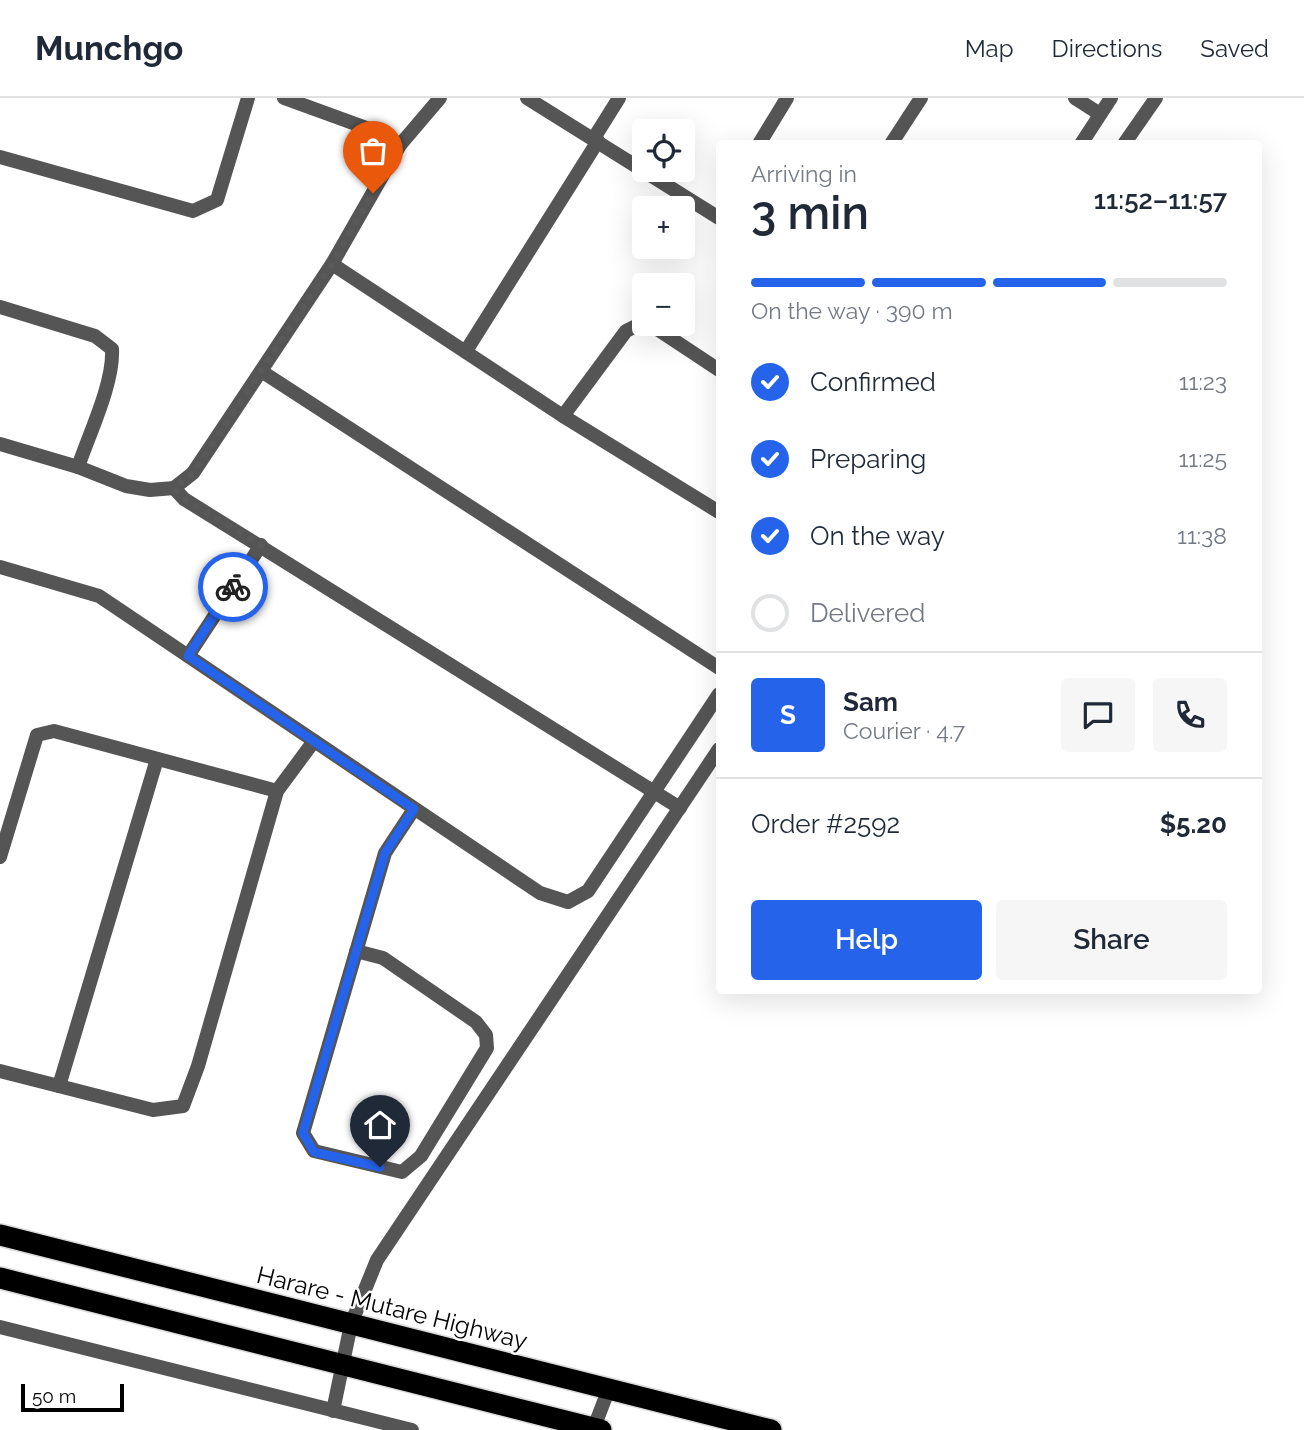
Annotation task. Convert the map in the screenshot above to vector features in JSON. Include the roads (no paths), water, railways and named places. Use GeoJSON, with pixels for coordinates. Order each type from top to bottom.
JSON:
{"type":"FeatureCollection","features":[{"type":"Feature","properties":{"kind":"highway","name":"Harare - Mutare Highway"},"geometry":{"type":"LineString","coordinates":[[0,1235],[608,1391],[771,1430]]}},
{"type":"Feature","properties":{"kind":"highway"},"geometry":{"type":"LineString","coordinates":[[0,1278],[596,1429]]}},
{"type":"Feature","properties":{"kind":"street"},"geometry":{"type":"LineString","coordinates":[[0,157],[193,211],[218,200],[248,98]]}},
{"type":"Feature","properties":{"kind":"street"},"geometry":{"type":"LineString","coordinates":[[284,98],[383,134],[400,145]]}},
{"type":"Feature","properties":{"kind":"street"},"geometry":{"type":"LineString","coordinates":[[0,444],[78,467],[126,486],[150,491],[174,488],[193,473],[332,264],[400,145],[440,98]]}},
{"type":"Feature","properties":{"kind":"street"},"geometry":{"type":"LineString","coordinates":[[527,98],[716,212]]}},
{"type":"Feature","properties":{"kind":"street"},"geometry":{"type":"LineString","coordinates":[[466,351],[619,98]]}},
{"type":"Feature","properties":{"kind":"street"},"geometry":{"type":"LineString","coordinates":[[761,140],[787,98]]}},
{"type":"Feature","properties":{"kind":"street"},"geometry":{"type":"LineString","coordinates":[[894,140],[920,98]]}},
{"type":"Feature","properties":{"kind":"street"},"geometry":{"type":"LineString","coordinates":[[1076,98],[1100,114]]}},
{"type":"Feature","properties":{"kind":"street"},"geometry":{"type":"LineString","coordinates":[[1084,140],[1111,98]]}},
{"type":"Feature","properties":{"kind":"street"},"geometry":{"type":"LineString","coordinates":[[1127,140],[1156,98]]}},
{"type":"Feature","properties":{"kind":"street"},"geometry":{"type":"LineString","coordinates":[[332,264],[563,416],[716,510]]}},
{"type":"Feature","properties":{"kind":"street"},"geometry":{"type":"LineString","coordinates":[[0,307],[95,336],[112,349],[113,360],[106,386],[78,467]]}},
{"type":"Feature","properties":{"kind":"street"},"geometry":{"type":"LineString","coordinates":[[563,416],[626,331],[638,325],[651,325],[716,368]]}},
{"type":"Feature","properties":{"kind":"street"},"geometry":{"type":"LineString","coordinates":[[261,371],[716,666]]}},
{"type":"Feature","properties":{"kind":"street"},"geometry":{"type":"LineString","coordinates":[[174,488],[184,499],[680,808]]}},
{"type":"Feature","properties":{"kind":"street"},"geometry":{"type":"LineString","coordinates":[[188,656],[261,545]]}},
{"type":"Feature","properties":{"kind":"street"},"geometry":{"type":"LineString","coordinates":[[0,567],[99,596],[540,893],[568,902],[588,891],[716,699]]}},
{"type":"Feature","properties":{"kind":"street"},"geometry":{"type":"LineString","coordinates":[[1,850],[37,735],[54,731],[277,792]]}},
{"type":"Feature","properties":{"kind":"street"},"geometry":{"type":"LineString","coordinates":[[0,1071],[153,1110],[183,1106],[198,1066],[277,792],[314,741]]}},
{"type":"Feature","properties":{"kind":"street"},"geometry":{"type":"LineString","coordinates":[[333,1410],[351,1324],[377,1260],[716,754]]}},
{"type":"Feature","properties":{"kind":"street"},"geometry":{"type":"LineString","coordinates":[[59,1086],[157,759]]}},
{"type":"Feature","properties":{"kind":"street"},"geometry":{"type":"LineString","coordinates":[[356,951],[383,958],[476,1022],[486,1035],[487,1048],[421,1156],[402,1172],[314,1152],[303,1133],[356,951],[385,853],[414,809]]}},
{"type":"Feature","properties":{"kind":"street"},"geometry":{"type":"LineString","coordinates":[[0,1327],[412,1430]]}},
{"type":"Feature","properties":{"kind":"street"},"geometry":{"type":"LineString","coordinates":[[596,1429],[608,1391]]}}]}
